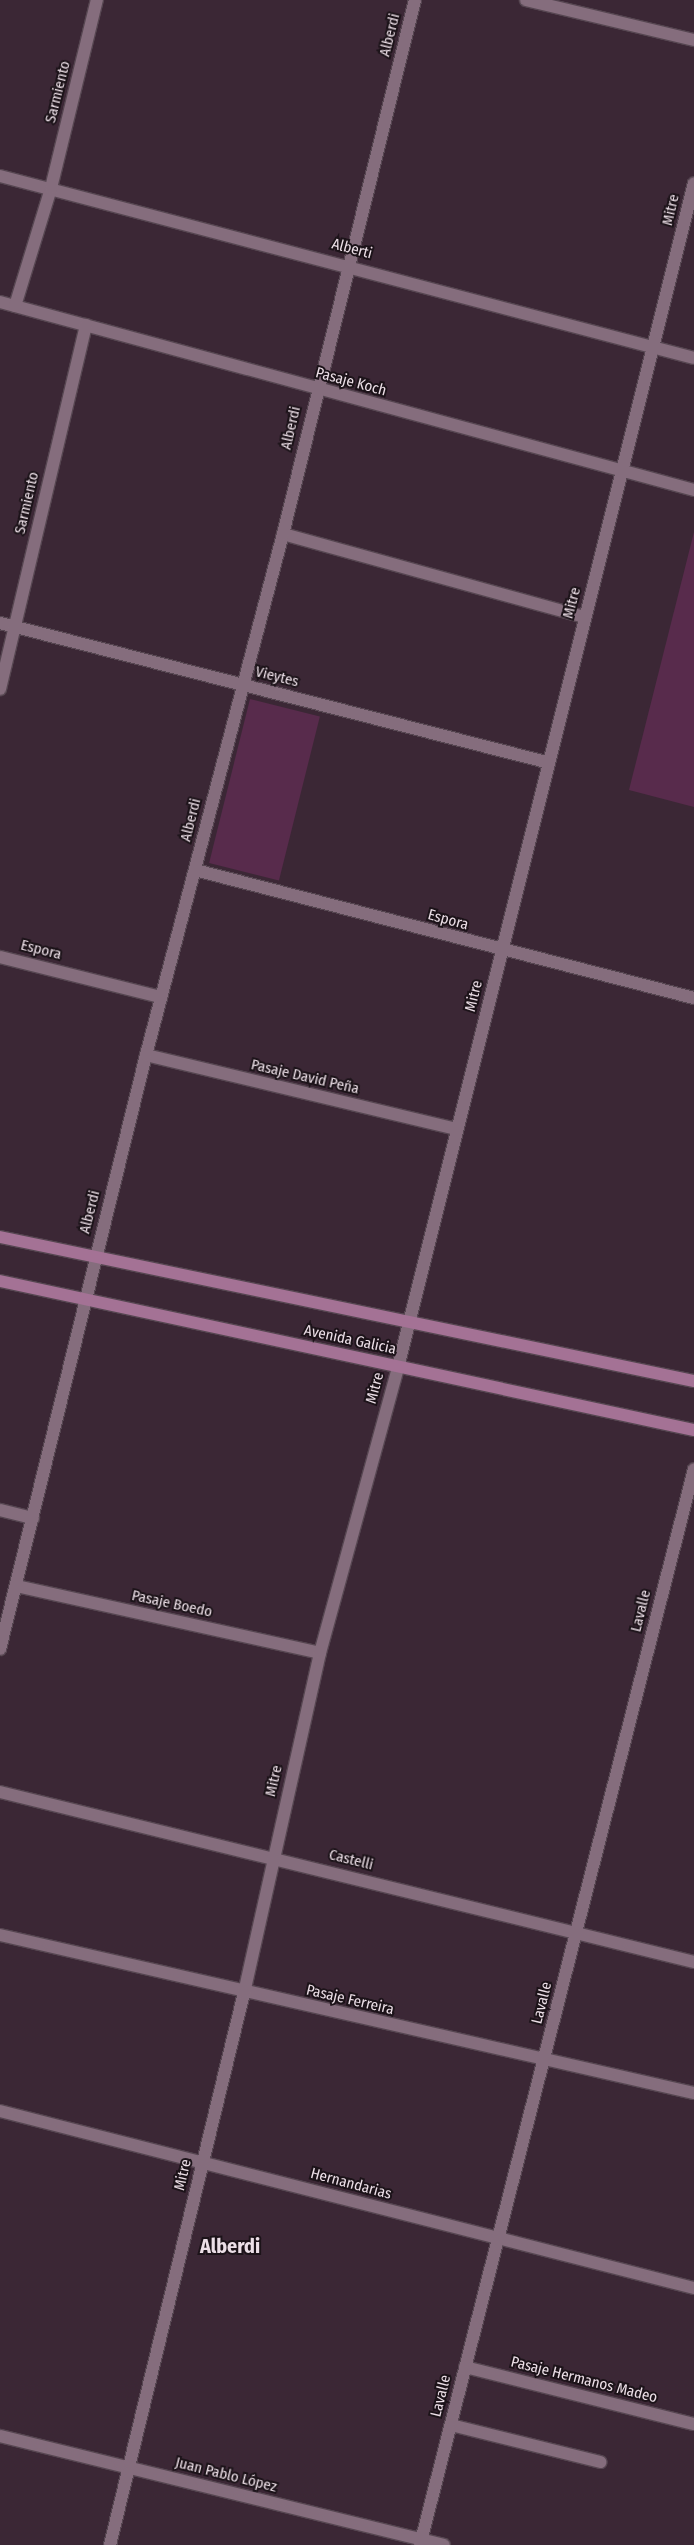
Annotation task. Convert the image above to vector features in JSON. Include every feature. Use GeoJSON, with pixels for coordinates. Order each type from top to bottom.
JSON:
{"type":"FeatureCollection","features":[{"type":"Feature","properties":{"kind":"main road","name":"Avenida Galicia"},"geometry":{"type":"LineString","coordinates":[[0,1237],[694,1382]]}},
{"type":"Feature","properties":{"kind":"main road","name":"Avenida Galicia"},"geometry":{"type":"LineString","coordinates":[[0,1281],[694,1430]]}},
{"type":"Feature","properties":{"kind":"street","name":"Sarmiento"},"geometry":{"type":"LineString","coordinates":[[15,306],[51,188],[97,0]]}},
{"type":"Feature","properties":{"kind":"street","name":"Alberdi"},"geometry":{"type":"LineString","coordinates":[[0,1649],[95,1257],[242,685],[283,534],[317,390],[415,0]]}},
{"type":"Feature","properties":{"kind":"street"},"geometry":{"type":"LineString","coordinates":[[526,0],[694,40]]}},
{"type":"Feature","properties":{"kind":"street","name":"Alberti"},"geometry":{"type":"LineString","coordinates":[[0,176],[349,265],[694,358]]}},
{"type":"Feature","properties":{"kind":"street","name":"Mitre"},"geometry":{"type":"LineString","coordinates":[[110,2545],[244,1993],[272,1857],[320,1653],[398,1367],[456,1129],[502,952],[546,762],[656,348],[694,184]]}},
{"type":"Feature","properties":{"kind":"street","name":"Pasaje Koch"},"geometry":{"type":"LineString","coordinates":[[0,302],[317,390],[694,490]]}},
{"type":"Feature","properties":{"kind":"street","name":"Sarmiento"},"geometry":{"type":"LineString","coordinates":[[0,689],[86,325]]}},
{"type":"Feature","properties":{"kind":"street"},"geometry":{"type":"LineString","coordinates":[[283,534],[585,617]]}},
{"type":"Feature","properties":{"kind":"street","name":"Vieytes"},"geometry":{"type":"LineString","coordinates":[[0,623],[546,762]]}},
{"type":"Feature","properties":{"kind":"street","name":"Espora"},"geometry":{"type":"LineString","coordinates":[[195,870],[502,952],[694,998]]}},
{"type":"Feature","properties":{"kind":"street","name":"Espora"},"geometry":{"type":"LineString","coordinates":[[0,957],[161,997]]}},
{"type":"Feature","properties":{"kind":"street","name":"Pasaje David Peña"},"geometry":{"type":"LineString","coordinates":[[146,1055],[456,1129]]}},
{"type":"Feature","properties":{"kind":"street","name":"Lavalle"},"geometry":{"type":"LineString","coordinates":[[421,2542],[694,1469]]}},
{"type":"Feature","properties":{"kind":"street"},"geometry":{"type":"LineString","coordinates":[[0,1510],[33,1518]]}},
{"type":"Feature","properties":{"kind":"street","name":"Pasaje Boedo"},"geometry":{"type":"LineString","coordinates":[[16,1586],[320,1653]]}},
{"type":"Feature","properties":{"kind":"street","name":"Castelli"},"geometry":{"type":"LineString","coordinates":[[0,1792],[577,1931],[694,1962]]}},
{"type":"Feature","properties":{"kind":"street","name":"Pasaje Ferreira"},"geometry":{"type":"LineString","coordinates":[[0,1934],[244,1993],[694,2093]]}},
{"type":"Feature","properties":{"kind":"street","name":"Hernandarias"},"geometry":{"type":"LineString","coordinates":[[0,2111],[203,2161],[499,2240],[694,2288]]}},
{"type":"Feature","properties":{"kind":"street","name":"Pasaje Hermanos Madeo"},"geometry":{"type":"LineString","coordinates":[[465,2367],[694,2424]]}},
{"type":"Feature","properties":{"kind":"street"},"geometry":{"type":"LineString","coordinates":[[450,2425],[601,2462]]}},
{"type":"Feature","properties":{"kind":"street","name":"Juan Pablo López"},"geometry":{"type":"LineString","coordinates":[[0,2436],[421,2542],[444,2545]]}},
{"type":"Feature","properties":{"kind":"shaded area"},"geometry":{"type":"Polygon","coordinates":[[[694,532],[694,807],[629,790],[694,532]]]}},
{"type":"Feature","properties":{"kind":"shaded area"},"geometry":{"type":"Polygon","coordinates":[[[250,699],[320,716],[279,880],[209,863],[250,699]]]}},
{"type":"Feature","properties":{"kind":"district","name":"Alberdi"},"geometry":{"type":"Point","coordinates":[230,2246]}}]}
